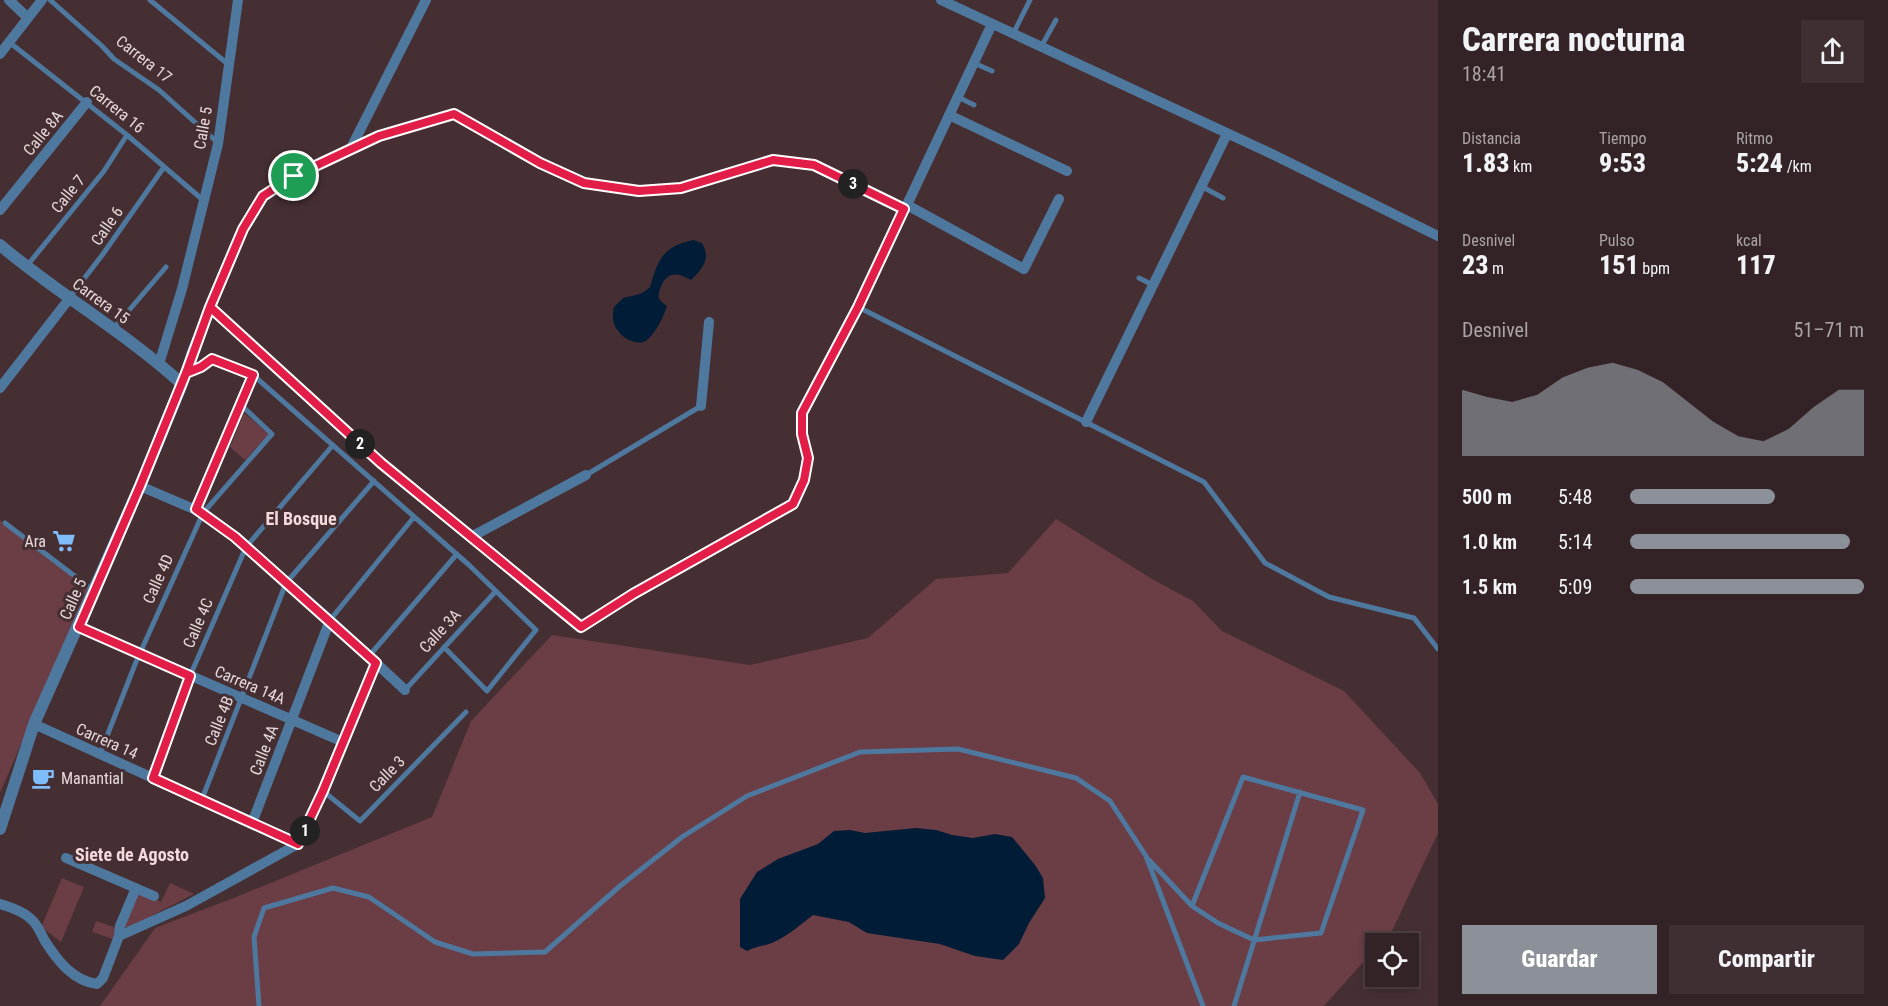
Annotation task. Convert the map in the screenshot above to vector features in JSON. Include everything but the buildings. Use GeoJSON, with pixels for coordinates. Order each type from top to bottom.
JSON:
{"type":"FeatureCollection","features":[{"type":"Feature","properties":{"kind":"street"},"geometry":{"type":"LineString","coordinates":[[9,0],[27,17]]}},
{"type":"Feature","properties":{"kind":"street"},"geometry":{"type":"LineString","coordinates":[[0,54],[42,0]]}},
{"type":"Feature","properties":{"kind":"street"},"geometry":{"type":"LineString","coordinates":[[350,150],[426,0]]}},
{"type":"Feature","properties":{"kind":"street"},"geometry":{"type":"LineString","coordinates":[[941,0],[1438,236]]}},
{"type":"Feature","properties":{"kind":"street","name":"Calle 5"},"geometry":{"type":"LineString","coordinates":[[159,364],[182,290],[218,144],[230,66],[236,1]]}},
{"type":"Feature","properties":{"kind":"street"},"geometry":{"type":"LineString","coordinates":[[906,207],[992,24]]}},
{"type":"Feature","properties":{"kind":"street","name":"Calle 8A"},"geometry":{"type":"LineString","coordinates":[[0,210],[87,102]]}},
{"type":"Feature","properties":{"kind":"street"},"geometry":{"type":"LineString","coordinates":[[184,379],[210,307],[243,229],[263,196],[294,176],[379,136],[454,114],[540,163],[584,183],[639,191],[681,188],[773,160],[814,165],[906,207],[1024,269],[1059,199]]}},
{"type":"Feature","properties":{"kind":"street"},"geometry":{"type":"LineString","coordinates":[[949,115],[1067,171]]}},
{"type":"Feature","properties":{"kind":"street"},"geometry":{"type":"LineString","coordinates":[[1086,422],[1227,134]]}},
{"type":"Feature","properties":{"kind":"street","name":"Carrera 15"},"geometry":{"type":"LineString","coordinates":[[0,245],[69,299],[159,364],[184,379]]}},
{"type":"Feature","properties":{"kind":"street"},"geometry":{"type":"LineString","coordinates":[[1,384],[69,299]]}},
{"type":"Feature","properties":{"kind":"street"},"geometry":{"type":"LineString","coordinates":[[210,307],[381,463],[581,627]]}},
{"type":"Feature","properties":{"kind":"street"},"geometry":{"type":"LineString","coordinates":[[701,406],[709,322]]}},
{"type":"Feature","properties":{"kind":"street","name":"Calle 5"},"geometry":{"type":"LineString","coordinates":[[0,829],[34,724],[79,627],[184,379]]}},
{"type":"Feature","properties":{"kind":"street"},"geometry":{"type":"LineString","coordinates":[[471,537],[586,475]]}},
{"type":"Feature","properties":{"kind":"street"},"geometry":{"type":"LineString","coordinates":[[140,486],[200,511],[246,547],[330,620],[405,690]]}},
{"type":"Feature","properties":{"kind":"street","name":"Calle 4A"},"geometry":{"type":"LineString","coordinates":[[252,823],[330,620]]}},
{"type":"Feature","properties":{"kind":"street","name":"Carrera 14A"},"geometry":{"type":"LineString","coordinates":[[79,627],[343,742]]}},
{"type":"Feature","properties":{"kind":"street"},"geometry":{"type":"LineString","coordinates":[[119,936],[186,906],[298,844],[343,742],[372,659]]}},
{"type":"Feature","properties":{"kind":"street","name":"Carrera 14"},"geometry":{"type":"LineString","coordinates":[[34,724],[298,844]]}},
{"type":"Feature","properties":{"kind":"street"},"geometry":{"type":"LineString","coordinates":[[66,858],[154,896]]}},
{"type":"Feature","properties":{"kind":"street"},"geometry":{"type":"LineString","coordinates":[[0,904],[32,920],[66,969],[85,982],[97,984],[103,978],[119,936],[120,926],[136,888]]}},
{"type":"Feature","properties":{"kind":"lane","name":"Carrera 17"},"geometry":{"type":"LineString","coordinates":[[50,0],[95,39],[114,59],[177,104],[218,144]]}},
{"type":"Feature","properties":{"kind":"lane"},"geometry":{"type":"LineString","coordinates":[[150,0],[230,66]]}},
{"type":"Feature","properties":{"kind":"lane"},"geometry":{"type":"LineString","coordinates":[[1013,34],[1030,0]]}},
{"type":"Feature","properties":{"kind":"lane"},"geometry":{"type":"LineString","coordinates":[[1041,47],[1056,20]]}},
{"type":"Feature","properties":{"kind":"lane","name":"Carrera 16"},"geometry":{"type":"LineString","coordinates":[[9,42],[87,102],[205,201]]}},
{"type":"Feature","properties":{"kind":"lane"},"geometry":{"type":"LineString","coordinates":[[974,63],[993,71]]}},
{"type":"Feature","properties":{"kind":"lane"},"geometry":{"type":"LineString","coordinates":[[958,97],[974,105]]}},
{"type":"Feature","properties":{"kind":"lane","name":"Calle 7"},"geometry":{"type":"LineString","coordinates":[[26,267],[104,171],[127,135]]}},
{"type":"Feature","properties":{"kind":"lane","name":"Calle 6"},"geometry":{"type":"LineString","coordinates":[[69,299],[104,254],[164,166]]}},
{"type":"Feature","properties":{"kind":"lane"},"geometry":{"type":"LineString","coordinates":[[1201,186],[1223,198]]}},
{"type":"Feature","properties":{"kind":"lane"},"geometry":{"type":"LineString","coordinates":[[581,627],[633,594],[793,504],[804,480],[808,458],[802,434],[802,413],[858,307],[906,207]]}},
{"type":"Feature","properties":{"kind":"lane"},"geometry":{"type":"LineString","coordinates":[[112,330],[166,267]]}},
{"type":"Feature","properties":{"kind":"lane"},"geometry":{"type":"LineString","coordinates":[[1139,278],[1153,285]]}},
{"type":"Feature","properties":{"kind":"lane"},"geometry":{"type":"LineString","coordinates":[[858,307],[1204,482],[1265,563],[1329,597],[1414,618],[1438,649]]}},
{"type":"Feature","properties":{"kind":"lane"},"geometry":{"type":"LineString","coordinates":[[184,379],[212,359],[253,375],[457,554],[536,630],[487,691],[444,647]]}},
{"type":"Feature","properties":{"kind":"lane","name":"Calle 4D"},"geometry":{"type":"LineString","coordinates":[[100,754],[253,375]]}},
{"type":"Feature","properties":{"kind":"lane","name":"Calle 4D"},"geometry":{"type":"LineString","coordinates":[[200,511],[273,434],[240,404]]}},
{"type":"Feature","properties":{"kind":"lane"},"geometry":{"type":"LineString","coordinates":[[586,475],[701,406]]}},
{"type":"Feature","properties":{"kind":"lane","name":"Calle 4C"},"geometry":{"type":"LineString","coordinates":[[153,778],[190,676],[246,547],[333,445]]}},
{"type":"Feature","properties":{"kind":"lane"},"geometry":{"type":"LineString","coordinates":[[286,583],[374,481]]}},
{"type":"Feature","properties":{"kind":"lane"},"geometry":{"type":"LineString","coordinates":[[330,620],[414,517]]}},
{"type":"Feature","properties":{"kind":"lane"},"geometry":{"type":"LineString","coordinates":[[5,524],[94,591]]}},
{"type":"Feature","properties":{"kind":"lane"},"geometry":{"type":"LineString","coordinates":[[372,659],[457,554]]}},
{"type":"Feature","properties":{"kind":"lane","name":"Calle 4B"},"geometry":{"type":"LineString","coordinates":[[202,801],[286,583]]}},
{"type":"Feature","properties":{"kind":"lane","name":"Calle 3A"},"geometry":{"type":"LineString","coordinates":[[405,690],[496,591]]}},
{"type":"Feature","properties":{"kind":"lane","name":"Calle 3"},"geometry":{"type":"LineString","coordinates":[[323,791],[360,820],[466,712]]}},
{"type":"Feature","properties":{"kind":"lane"},"geometry":{"type":"LineString","coordinates":[[259,1006],[254,937],[264,908],[333,888],[369,897],[435,942],[473,954],[545,952],[620,886],[681,837],[747,796],[860,752],[958,749],[1076,778],[1110,801],[1146,856],[1203,1006]]}},
{"type":"Feature","properties":{"kind":"lane"},"geometry":{"type":"LineString","coordinates":[[1146,856],[1192,906],[1254,940],[1321,933],[1363,810],[1243,777],[1192,906]]}},
{"type":"Feature","properties":{"kind":"lane"},"geometry":{"type":"LineString","coordinates":[[1234,1006],[1300,792]]}},
{"type":"Feature","properties":{"kind":"shaded area"},"geometry":{"type":"Polygon","coordinates":[[[244,413],[269,434],[245,460],[230,447],[244,413]]]}},
{"type":"Feature","properties":{"kind":"shaded area"},"geometry":{"type":"Polygon","coordinates":[[[1056,519],[1152,579],[1193,601],[1222,631],[1344,691],[1420,773],[1438,804],[1438,833],[1392,931],[1390,933],[1365,933],[1365,960],[1324,1006],[100,1006],[155,928],[432,817],[471,721],[552,635],[750,665],[868,638],[936,579],[1008,573],[1056,519]]]}},
{"type":"Feature","properties":{"kind":"shaded area"},"geometry":{"type":"Polygon","coordinates":[[[0,520],[88,589],[0,793],[0,520]]]}},
{"type":"Feature","properties":{"kind":"shaded area"},"geometry":{"type":"Polygon","coordinates":[[[62,878],[84,887],[61,942],[41,927],[62,878]]]}},
{"type":"Feature","properties":{"kind":"shaded area"},"geometry":{"type":"Polygon","coordinates":[[[170,883],[194,894],[133,928],[121,926],[138,891],[161,902],[170,883]]]}},
{"type":"Feature","properties":{"kind":"shaded area"},"geometry":{"type":"Polygon","coordinates":[[[96,921],[117,928],[113,939],[92,932],[96,921]]]}},
{"type":"Feature","properties":{"kind":"water"},"geometry":{"type":"Polygon","coordinates":[[[693,240],[702,243],[705,249],[706,259],[702,267],[691,280],[676,274],[665,279],[660,289],[659,299],[667,306],[659,324],[647,340],[638,343],[624,337],[614,324],[614,307],[623,298],[647,290],[663,256],[674,246],[693,240]]]}},
{"type":"Feature","properties":{"kind":"water"},"geometry":{"type":"Polygon","coordinates":[[[916,828],[973,838],[995,834],[1012,837],[1035,865],[1043,878],[1045,898],[1019,944],[1003,960],[975,956],[940,944],[867,933],[849,922],[813,915],[774,942],[747,951],[740,947],[740,899],[757,872],[778,859],[818,844],[834,831],[850,830],[865,833],[916,828]]]}},
{"type":"Feature","properties":{"kind":"place","name":"Ara"},"geometry":{"type":"Point","coordinates":[64,541]}},
{"type":"Feature","properties":{"kind":"place","name":"Manantial"},"geometry":{"type":"Point","coordinates":[43,778]}},
{"type":"Feature","properties":{"kind":"district","name":"El Bosque"},"geometry":{"type":"Point","coordinates":[301,518]}},
{"type":"Feature","properties":{"kind":"district","name":"Siete de Agosto"},"geometry":{"type":"Point","coordinates":[132,854]}},
{"type":"Feature","properties":{"kind":"route"},"geometry":{"type":"LineString","coordinates":[[294,176],[263,196],[243,229],[210,307],[186,373],[140,486],[79,627],[190,676],[153,778],[298,844],[323,791],[376,663],[235,537],[196,509],[253,375],[212,359],[201,367],[186,373],[192,352],[210,307],[381,463],[581,627],[633,594],[793,504],[804,480],[808,458],[802,434],[802,413],[858,307],[904,209],[814,165],[773,160],[681,188],[639,191],[584,183],[540,163],[454,114],[379,136],[294,176]]}}]}
